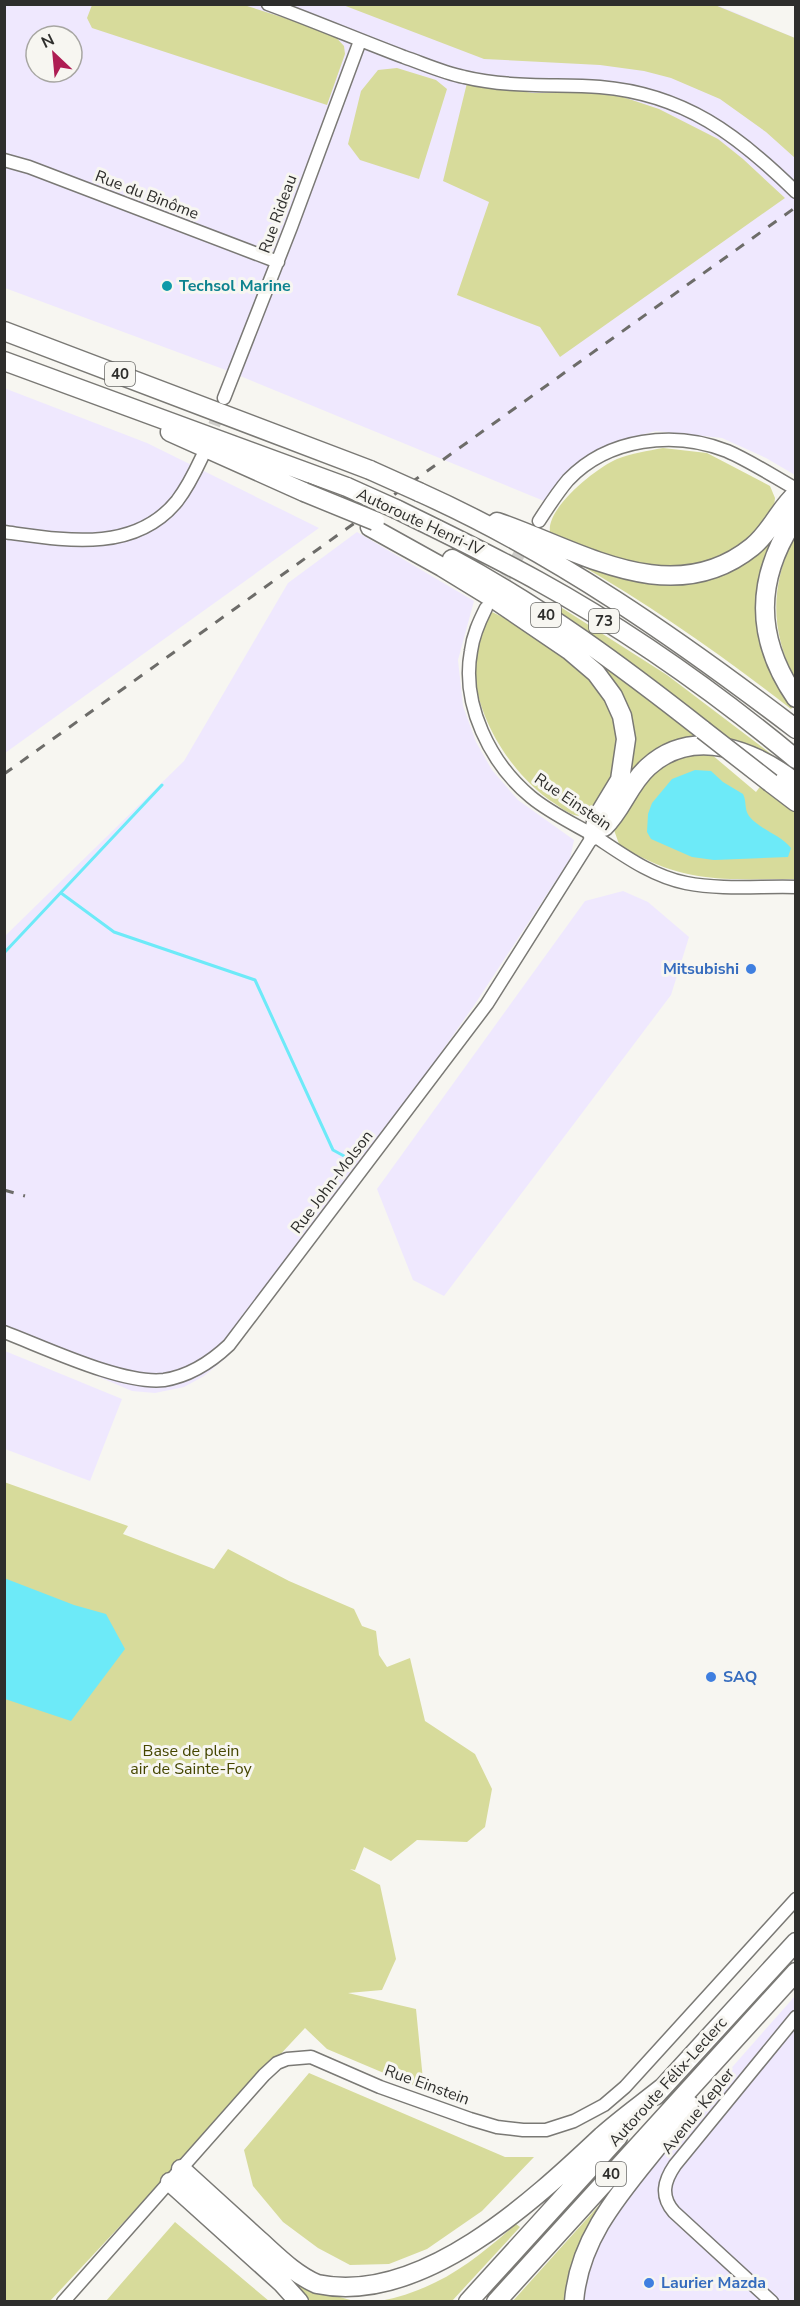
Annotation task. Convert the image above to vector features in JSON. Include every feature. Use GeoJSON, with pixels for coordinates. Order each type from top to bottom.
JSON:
{"type":"FeatureCollection","features":[{"type":"Feature","properties":{"kind":"highway","name":"Autoroute Henri-IV"},"geometry":{"type":"LineString","coordinates":[[4,331],[370,470],[452,507],[574,575],[648,622],[719,671],[795,729]]}},
{"type":"Feature","properties":{"kind":"highway","name":"Autoroute Henri-IV"},"geometry":{"type":"LineString","coordinates":[[4,361],[347,487],[396,508],[502,562],[607,622],[724,702],[795,759]]}},
{"type":"Feature","properties":{"kind":"highway","name":"40"},"geometry":{"type":"LineString","coordinates":[[59,381],[487,578],[612,660],[795,802]]}},
{"type":"Feature","properties":{"kind":"highway"},"geometry":{"type":"LineString","coordinates":[[452,507],[535,535],[608,565],[630,572],[661,576],[684,575],[708,570],[732,560],[753,547],[767,532],[787,501],[795,494]]}},
{"type":"Feature","properties":{"kind":"highway"},"geometry":{"type":"LineString","coordinates":[[795,517],[776,550],[770,566],[764,609],[767,632],[777,665],[795,698]]}},
{"type":"Feature","properties":{"kind":"highway"},"geometry":{"type":"LineString","coordinates":[[373,524],[491,597],[569,650],[596,673],[618,706],[626,740],[620,780],[597,818],[593,836]]}},
{"type":"Feature","properties":{"kind":"highway"},"geometry":{"type":"LineString","coordinates":[[593,836],[607,824],[647,768],[665,755],[690,745],[709,744],[747,754],[780,770],[795,783]]}},
{"type":"Feature","properties":{"kind":"highway","name":"Autoroute Félix-Leclerc"},"geometry":{"type":"LineString","coordinates":[[468,2301],[795,1942]]}},
{"type":"Feature","properties":{"kind":"highway","name":"Autoroute Félix-Leclerc"},"geometry":{"type":"LineString","coordinates":[[495,2301],[795,1972]]}},
{"type":"Feature","properties":{"kind":"highway"},"geometry":{"type":"LineString","coordinates":[[574,2301],[583,2258],[604,2217],[633,2175],[685,2110],[727,2047]]}},
{"type":"Feature","properties":{"kind":"highway"},"geometry":{"type":"LineString","coordinates":[[176,2176],[307,2279],[342,2293],[362,2296],[384,2294],[408,2289],[429,2280],[469,2256],[530,2204],[604,2134],[662,2088]]}},
{"type":"Feature","properties":{"kind":"highway"},"geometry":{"type":"LineString","coordinates":[[176,2176],[298,2301]]}},
{"type":"Feature","properties":{"kind":"street"},"geometry":{"type":"LineString","coordinates":[[268,4],[463,77],[497,83],[601,87],[636,92],[665,100],[717,125],[740,141],[795,192]]}},
{"type":"Feature","properties":{"kind":"street","name":"Rue Rideau"},"geometry":{"type":"LineString","coordinates":[[224,398],[278,262],[360,40]]}},
{"type":"Feature","properties":{"kind":"street","name":"Rue du Binôme"},"geometry":{"type":"LineString","coordinates":[[4,160],[29,167],[278,262]]}},
{"type":"Feature","properties":{"kind":"street"},"geometry":{"type":"LineString","coordinates":[[539,521],[569,480],[585,465],[604,454],[643,441],[683,440],[726,451],[795,489]]}},
{"type":"Feature","properties":{"kind":"street"},"geometry":{"type":"LineString","coordinates":[[4,532],[80,541],[108,539],[131,532],[161,516],[177,501],[202,457]]}},
{"type":"Feature","properties":{"kind":"street","name":"Rue Einstein"},"geometry":{"type":"LineString","coordinates":[[486,608],[476,629],[470,652],[469,676],[476,719],[488,744],[513,780],[531,797],[658,874],[685,882],[715,886],[795,887]]}},
{"type":"Feature","properties":{"kind":"street","name":"Rue John-Molson"},"geometry":{"type":"LineString","coordinates":[[4,1332],[113,1373],[139,1379],[164,1380],[189,1372],[217,1356],[229,1346],[487,1004],[593,836]]}},
{"type":"Feature","properties":{"kind":"street","name":"Rue Einstein"},"geometry":{"type":"LineString","coordinates":[[63,2301],[277,2063],[293,2058],[311,2057],[322,2060],[380,2087],[497,2127],[539,2130],[574,2121],[604,2105],[631,2081],[795,1899]]}},
{"type":"Feature","properties":{"kind":"street","name":"Avenue Kepler"},"geometry":{"type":"LineString","coordinates":[[772,2301],[674,2212],[667,2204],[664,2188],[675,2165],[795,2017]]}},
{"type":"Feature","properties":{"kind":"shaded area"},"geometry":{"type":"Polygon","coordinates":[[[715,4],[795,38],[795,475],[766,458],[722,438],[656,431],[625,439],[600,450],[573,469],[544,501],[223,369],[5,288],[4,5],[715,4]]]}},
{"type":"Feature","properties":{"kind":"shaded area"},"geometry":{"type":"Polygon","coordinates":[[[4,388],[147,443],[319,528],[5,753],[4,388]]]}},
{"type":"Feature","properties":{"kind":"shaded area"},"geometry":{"type":"Polygon","coordinates":[[[357,532],[474,601],[458,660],[463,706],[476,742],[492,770],[518,800],[574,840],[570,859],[475,1004],[228,1356],[204,1376],[184,1387],[155,1393],[132,1391],[5,1337],[5,936],[184,761],[288,583],[357,532]]]}},
{"type":"Feature","properties":{"kind":"shaded area"},"geometry":{"type":"Polygon","coordinates":[[[623,891],[648,902],[689,937],[671,995],[444,1296],[413,1280],[377,1189],[585,901],[623,891]]]}},
{"type":"Feature","properties":{"kind":"shaded area"},"geometry":{"type":"Polygon","coordinates":[[[5,1351],[122,1399],[90,1481],[5,1449],[5,1351]]]}},
{"type":"Feature","properties":{"kind":"shaded area"},"geometry":{"type":"Polygon","coordinates":[[[795,1996],[795,2301],[581,2302],[585,2274],[606,2226],[689,2116],[795,1996]]]}},
{"type":"Feature","properties":{"kind":"green space"},"geometry":{"type":"Polygon","coordinates":[[[92,5],[244,5],[332,33],[344,46],[345,54],[327,105],[92,28],[87,18],[92,5]]]}},
{"type":"Feature","properties":{"kind":"green space"},"geometry":{"type":"Polygon","coordinates":[[[343,5],[715,5],[795,38],[795,158],[766,132],[720,99],[671,78],[644,71],[600,65],[484,59],[343,5]]]}},
{"type":"Feature","properties":{"kind":"green space"},"geometry":{"type":"Polygon","coordinates":[[[397,68],[436,80],[447,89],[419,179],[360,160],[348,144],[361,91],[378,70],[397,68]]]}},
{"type":"Feature","properties":{"kind":"green space"},"geometry":{"type":"Polygon","coordinates":[[[467,83],[533,93],[593,93],[623,97],[659,109],[718,139],[785,198],[560,357],[540,327],[457,295],[489,202],[443,181],[467,83]]]}},
{"type":"Feature","properties":{"kind":"green space"},"geometry":{"type":"Polygon","coordinates":[[[663,448],[707,453],[770,486],[775,498],[774,507],[753,538],[721,557],[687,568],[660,568],[612,558],[550,532],[551,522],[564,501],[597,471],[617,459],[663,448]]]}},
{"type":"Feature","properties":{"kind":"green space"},"geometry":{"type":"Polygon","coordinates":[[[771,534],[776,537],[762,572],[794,705],[791,709],[687,633],[634,597],[579,564],[581,559],[680,580],[771,534]]]}},
{"type":"Feature","properties":{"kind":"green space"},"geometry":{"type":"Polygon","coordinates":[[[795,535],[795,680],[781,643],[776,607],[781,572],[795,535]]]}},
{"type":"Feature","properties":{"kind":"green space"},"geometry":{"type":"Polygon","coordinates":[[[562,608],[667,675],[779,760],[777,763],[731,743],[597,639],[558,614],[562,608]]]}},
{"type":"Feature","properties":{"kind":"green space"},"geometry":{"type":"Polygon","coordinates":[[[492,612],[527,629],[568,655],[603,690],[618,722],[617,770],[591,814],[581,816],[572,814],[534,787],[515,767],[485,717],[477,690],[475,663],[479,636],[492,612]]]}},
{"type":"Feature","properties":{"kind":"green space"},"geometry":{"type":"Polygon","coordinates":[[[561,632],[704,740],[633,777],[627,775],[632,736],[561,632]]]}},
{"type":"Feature","properties":{"kind":"green space"},"geometry":{"type":"Polygon","coordinates":[[[685,754],[711,754],[756,792],[762,784],[795,810],[795,879],[736,879],[699,876],[662,866],[619,844],[614,830],[617,822],[655,770],[685,754]]]}},
{"type":"Feature","properties":{"kind":"green space","name":"Base de plein air de Sainte-Foy"},"geometry":{"type":"Polygon","coordinates":[[[4,1482],[128,1526],[123,1534],[214,1569],[228,1549],[289,1581],[354,1609],[362,1626],[376,1631],[379,1655],[387,1667],[410,1658],[425,1721],[475,1754],[492,1789],[485,1827],[467,1842],[417,1840],[391,1861],[364,1847],[355,1870],[350,1869],[380,1885],[396,1959],[382,1990],[348,1993],[416,2009],[424,2090],[327,2049],[305,2028],[50,2301],[5,2301],[4,1482]]]}},
{"type":"Feature","properties":{"kind":"green space"},"geometry":{"type":"Polygon","coordinates":[[[309,2073],[505,2157],[534,2157],[482,2211],[427,2249],[389,2264],[350,2265],[318,2248],[283,2222],[253,2186],[244,2150],[309,2073]]]}},
{"type":"Feature","properties":{"kind":"green space"},"geometry":{"type":"Polygon","coordinates":[[[601,2203],[605,2206],[566,2301],[512,2302],[601,2203]]]}},
{"type":"Feature","properties":{"kind":"green space"},"geometry":{"type":"Polygon","coordinates":[[[215,2207],[311,2289],[354,2301],[306,2301],[215,2207]]]}},
{"type":"Feature","properties":{"kind":"green space"},"geometry":{"type":"Polygon","coordinates":[[[175,2222],[269,2301],[106,2301],[175,2222]]]}},
{"type":"Feature","properties":{"kind":"green space"},"geometry":{"type":"Polygon","coordinates":[[[516,2224],[520,2227],[452,2301],[380,2301],[419,2290],[453,2273],[485,2251],[516,2224]]]}},
{"type":"Feature","properties":{"kind":"water"},"geometry":{"type":"Polygon","coordinates":[[[695,770],[711,771],[723,782],[743,794],[749,816],[791,848],[788,857],[714,860],[692,857],[651,839],[647,832],[648,814],[652,803],[672,779],[695,770]]]}},
{"type":"Feature","properties":{"kind":"water"},"geometry":{"type":"Polygon","coordinates":[[[4,1578],[74,1605],[106,1614],[125,1649],[71,1721],[5,1699],[4,1578]]]}},
{"type":"Feature","properties":{"kind":"waterway"},"geometry":{"type":"LineString","coordinates":[[4,953],[162,785]]}},
{"type":"Feature","properties":{"kind":"waterway"},"geometry":{"type":"LineString","coordinates":[[61,893],[114,932],[255,980],[333,1150],[344,1156]]}},
{"type":"Feature","properties":{"kind":"tunnel"},"geometry":{"type":"LineString","coordinates":[[208,442],[224,398]]}},
{"type":"Feature","properties":{"kind":"tunnel"},"geometry":{"type":"LineString","coordinates":[[496,592],[528,540]]}},
{"type":"Feature","properties":{"kind":"railway"},"geometry":{"type":"LineString","coordinates":[[4,774],[796,207]]}},
{"type":"Feature","properties":{"kind":"railway"},"geometry":{"type":"LineString","coordinates":[[4,1190],[25,1196]]}},
{"type":"Feature","properties":{"kind":"place","name":"Techsol Marine"},"geometry":{"type":"Point","coordinates":[167,286]}},
{"type":"Feature","properties":{"kind":"place","name":"Mitsubishi"},"geometry":{"type":"Point","coordinates":[751,969]}},
{"type":"Feature","properties":{"kind":"place","name":"SAQ"},"geometry":{"type":"Point","coordinates":[711,1677]}},
{"type":"Feature","properties":{"kind":"place","name":"Laurier Mazda"},"geometry":{"type":"Point","coordinates":[649,2283]}}]}
